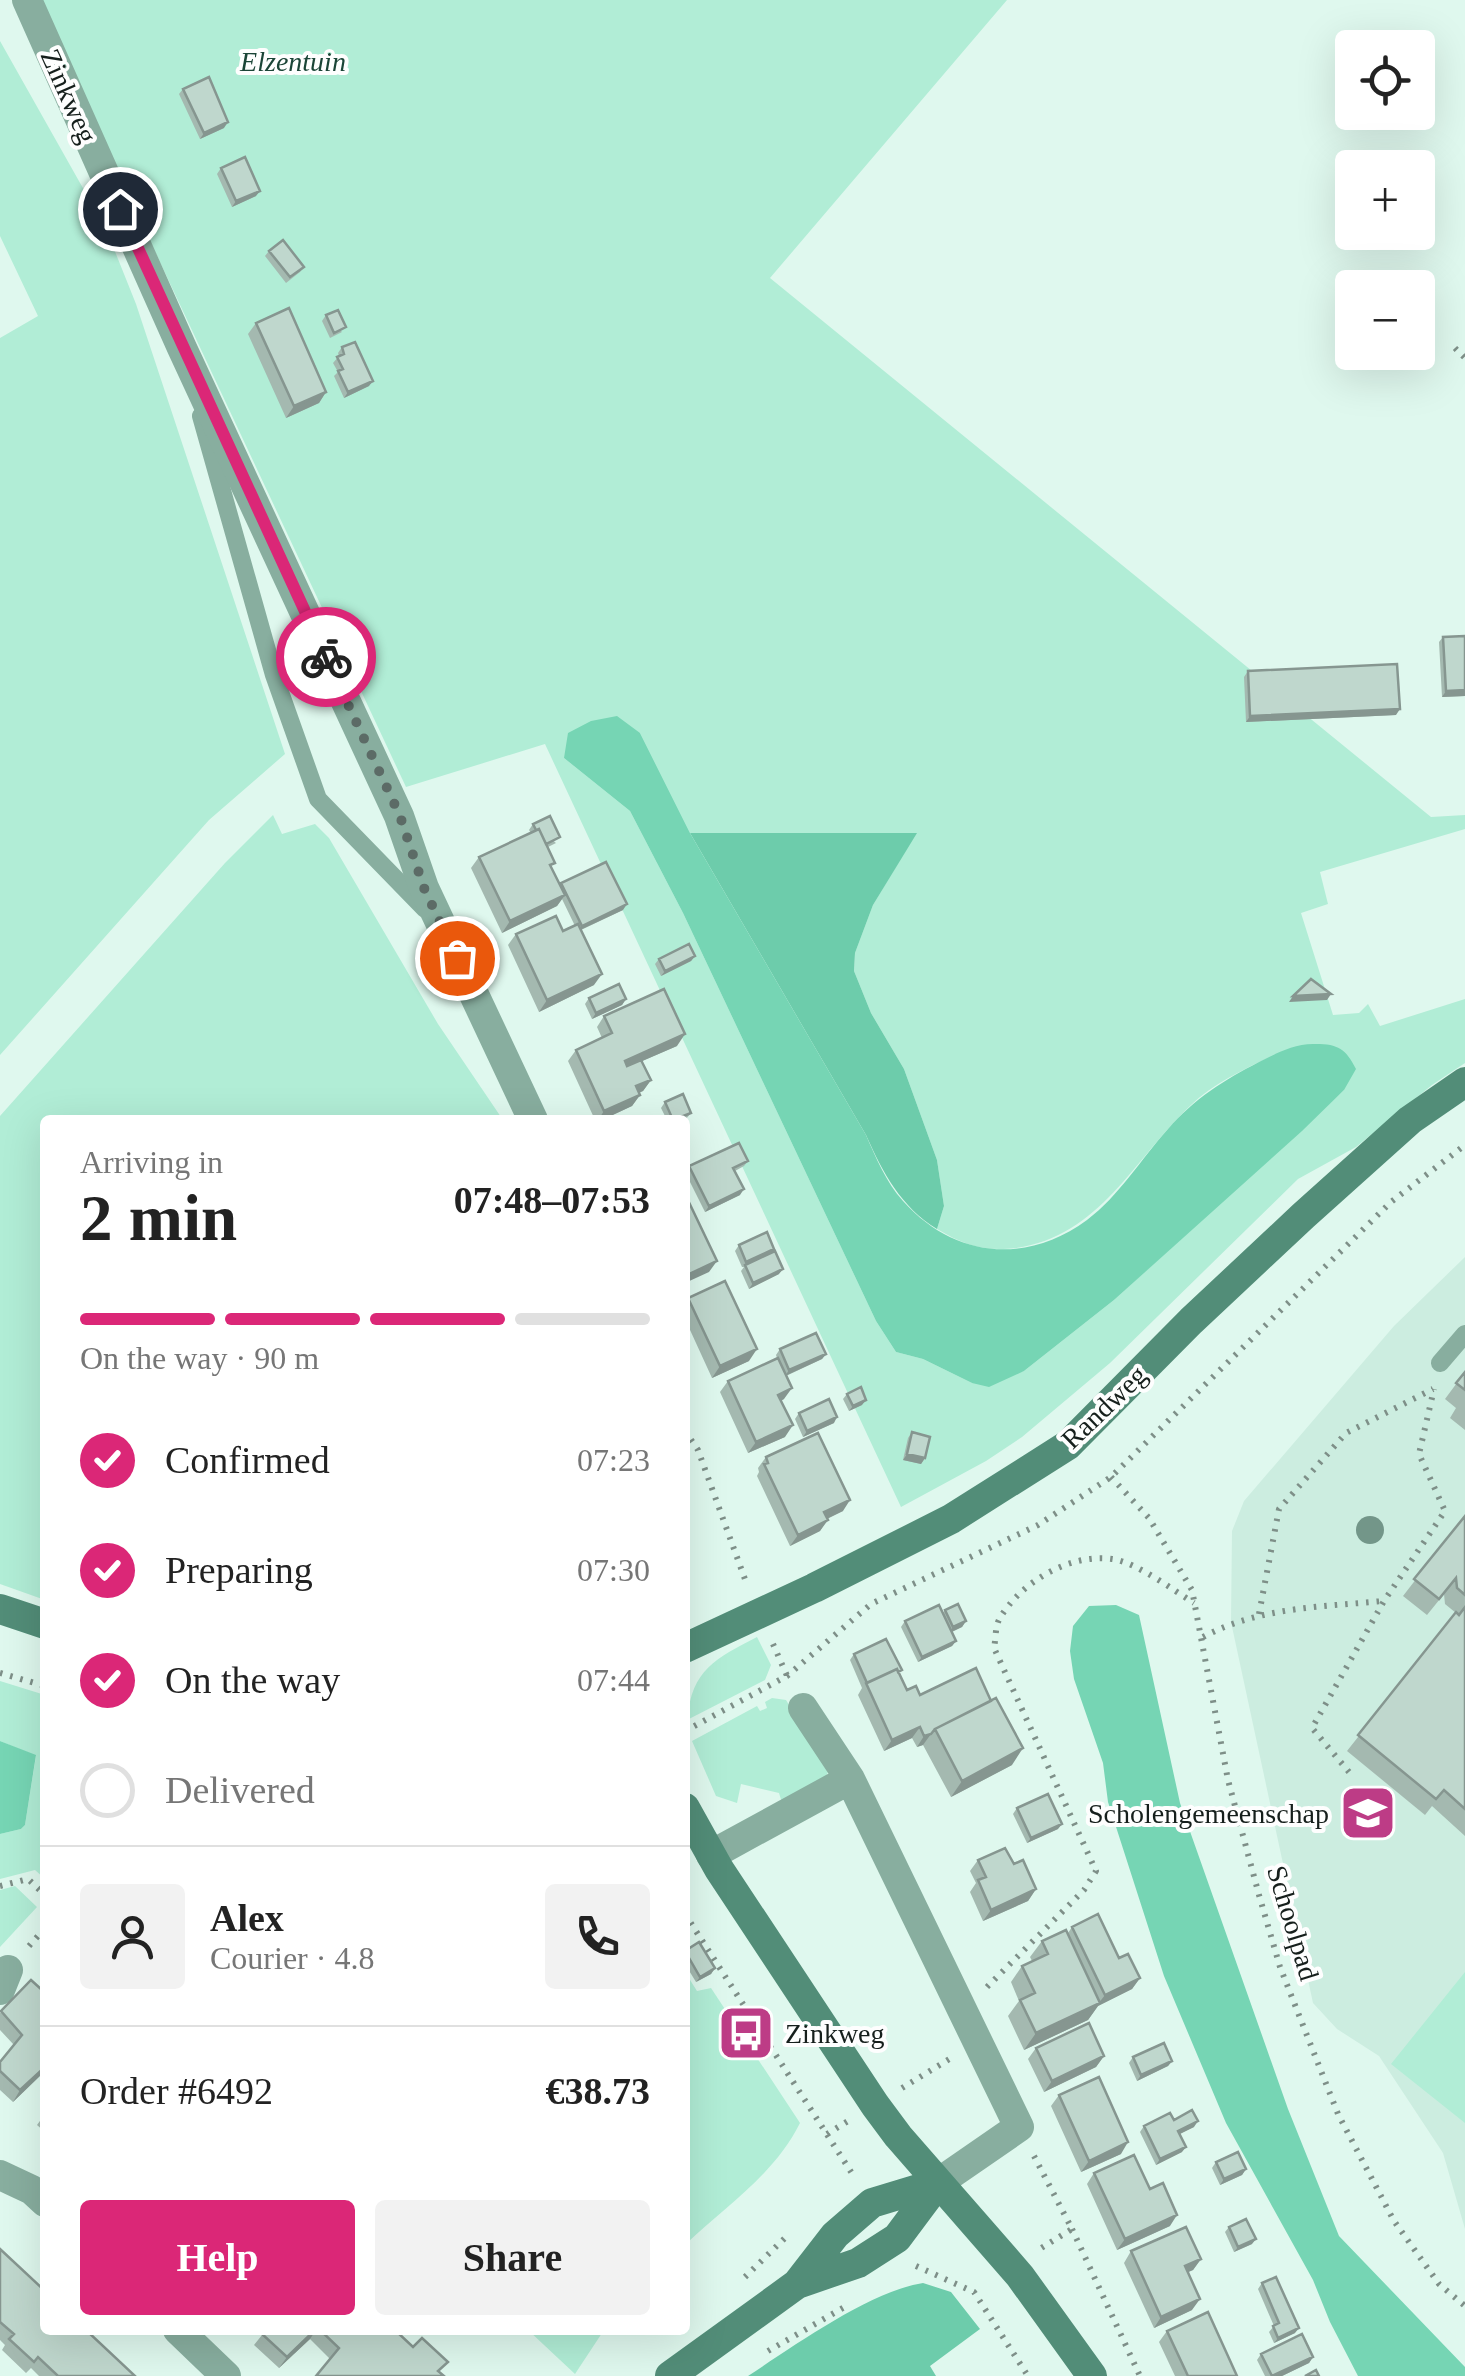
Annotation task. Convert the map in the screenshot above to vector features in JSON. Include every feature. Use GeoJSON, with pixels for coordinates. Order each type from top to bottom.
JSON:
{"type":"FeatureCollection","features":[{"type":"Feature","properties":{"kind":"street","name":"Zinkweg"},"geometry":{"type":"LineString","coordinates":[[27,0],[182,348],[400,816],[441,925],[532,1115]]}},
{"type":"Feature","properties":{"kind":"street","name":"Randweg"},"geometry":{"type":"LineString","coordinates":[[690,1646],[952,1519],[1068,1445],[1191,1321],[1289,1230],[1410,1120],[1465,1082]]}},
{"type":"Feature","properties":{"kind":"street"},"geometry":{"type":"LineString","coordinates":[[0,1609],[40,1622]]}},
{"type":"Feature","properties":{"kind":"street"},"geometry":{"type":"LineString","coordinates":[[670,2376],[797,2284],[858,2262],[896,2238],[938,2184],[1019,2126],[850,1779],[803,1708]]}},
{"type":"Feature","properties":{"kind":"street"},"geometry":{"type":"LineString","coordinates":[[711,1855],[850,1779]]}},
{"type":"Feature","properties":{"kind":"street"},"geometry":{"type":"LineString","coordinates":[[690,1817],[875,2105],[938,2184],[1012,2266],[1092,2376]]}},
{"type":"Feature","properties":{"kind":"street"},"geometry":{"type":"LineString","coordinates":[[0,2175],[40,2197]]}},
{"type":"Feature","properties":{"kind":"street"},"geometry":{"type":"LineString","coordinates":[[797,2284],[835,2235],[872,2202],[938,2184]]}},
{"type":"Feature","properties":{"kind":"street"},"geometry":{"type":"LineString","coordinates":[[183,2335],[226,2376]]}},
{"type":"Feature","properties":{"kind":"lane"},"geometry":{"type":"LineString","coordinates":[[182,348],[274,675],[318,799],[441,925]]}},
{"type":"Feature","properties":{"kind":"lane"},"geometry":{"type":"LineString","coordinates":[[1440,1363],[1465,1334]]}},
{"type":"Feature","properties":{"kind":"path"},"geometry":{"type":"LineString","coordinates":[[1454,348],[1465,358]]}},
{"type":"Feature","properties":{"kind":"path"},"geometry":{"type":"LineString","coordinates":[[1349,1772],[1312,1728],[1384,1601],[1445,1511],[1419,1454],[1440,1363]]}},
{"type":"Feature","properties":{"kind":"path"},"geometry":{"type":"LineString","coordinates":[[1259,1614],[1280,1510],[1346,1433],[1434,1388]]}},
{"type":"Feature","properties":{"kind":"path"},"geometry":{"type":"LineString","coordinates":[[690,1438],[698,1450],[760,1614],[803,1708]]}},
{"type":"Feature","properties":{"kind":"path","name":"Schoolpad"},"geometry":{"type":"LineString","coordinates":[[1110,1477],[1149,1518],[1192,1590],[1204,1637],[1228,1780],[1280,1967],[1338,2114],[1394,2221],[1439,2284],[1465,2306]]}},
{"type":"Feature","properties":{"kind":"path"},"geometry":{"type":"LineString","coordinates":[[958,2001],[984,1990],[1000,1975],[1084,1890],[1096,1871],[994,1648],[998,1621],[1014,1599],[1041,1576],[1077,1560],[1114,1559],[1195,1604]]}},
{"type":"Feature","properties":{"kind":"path"},"geometry":{"type":"LineString","coordinates":[[1204,1637],[1231,1622],[1259,1614],[1384,1601]]}},
{"type":"Feature","properties":{"kind":"path"},"geometry":{"type":"LineString","coordinates":[[0,1673],[40,1685]]}},
{"type":"Feature","properties":{"kind":"path"},"geometry":{"type":"LineString","coordinates":[[0,1886],[28,1879],[40,1890]]}},
{"type":"Feature","properties":{"kind":"path"},"geometry":{"type":"LineString","coordinates":[[690,1922],[852,2174]]}},
{"type":"Feature","properties":{"kind":"path"},"geometry":{"type":"LineString","coordinates":[[1019,2126],[1072,2228],[1140,2376]]}},
{"type":"Feature","properties":{"kind":"path"},"geometry":{"type":"LineString","coordinates":[[974,2292],[1072,2228]]}},
{"type":"Feature","properties":{"kind":"path"},"geometry":{"type":"LineString","coordinates":[[901,2276],[917,2268],[974,2292],[1028,2376]]}},
{"type":"Feature","properties":{"kind":"path"},"geometry":{"type":"LineString","coordinates":[[758,2356],[853,2302]]}},
{"type":"Feature","properties":{"kind":"shaded area"},"geometry":{"type":"Polygon","coordinates":[[[617,716],[640,733],[690,833],[866,1135],[891,1186],[923,1220],[945,1234],[991,1249],[1040,1244],[1087,1220],[1188,1108],[1234,1076],[1279,1052],[1308,1044],[1340,1049],[1356,1069],[1344,1090],[1302,1131],[1114,1300],[1024,1371],[989,1387],[896,1352],[876,1321],[683,913],[630,811],[564,758],[568,733],[591,721],[617,716]]]}},
{"type":"Feature","properties":{"kind":"shaded area"},"geometry":{"type":"Polygon","coordinates":[[[690,833],[917,833],[873,905],[855,953],[854,971],[871,1013],[904,1069],[937,1160],[944,1206],[937,1229],[903,1200],[886,1176],[690,833]]]}},
{"type":"Feature","properties":{"kind":"shaded area","name":"Scholengemeenschap"},"geometry":{"type":"Polygon","coordinates":[[[1465,1257],[1465,2229],[1443,2153],[1379,2056],[1337,2029],[1313,2003],[1231,1622],[1232,1531],[1244,1501],[1394,1326],[1465,1257]]]}},
{"type":"Feature","properties":{"kind":"shaded area"},"geometry":{"type":"Polygon","coordinates":[[[1116,1605],[1139,1615],[1180,1803],[1288,2109],[1339,2236],[1465,2367],[1465,2376],[1358,2376],[1313,2280],[1226,2123],[1164,1976],[1108,1802],[1103,1763],[1074,1679],[1070,1651],[1073,1626],[1089,1606],[1116,1605]]]}},
{"type":"Feature","properties":{"kind":"shaded area"},"geometry":{"type":"Polygon","coordinates":[[[0,1741],[36,1755],[25,1825],[0,1834],[0,1741]]]}},
{"type":"Feature","properties":{"kind":"shaded area"},"geometry":{"type":"Polygon","coordinates":[[[923,2283],[951,2292],[980,2329],[930,2366],[936,2376],[748,2376],[856,2308],[923,2283]]]}},
{"type":"Feature","properties":{"kind":"green space","name":"Elzentuin"},"geometry":{"type":"Polygon","coordinates":[[[40,0],[1007,0],[770,278],[1431,817],[1465,815],[1465,829],[1320,872],[1328,904],[1301,913],[1333,1015],[1359,1013],[1368,1004],[1380,1026],[1465,999],[1465,1063],[1356,1147],[1298,1179],[1110,1363],[1022,1437],[901,1507],[545,744],[406,787],[40,0]],[[640,733],[564,758],[630,811],[683,913],[876,1321],[896,1352],[923,1359],[972,1383],[1024,1371],[1114,1300],[1344,1090],[1275,1054],[1199,1098],[1114,1192],[1071,1228],[1045,1241],[1016,1248],[994,1249],[965,1243],[937,1229],[944,1206],[937,1160],[904,1069],[871,1013],[854,971],[855,953],[873,905],[916,833],[690,833],[640,733]]]}},
{"type":"Feature","properties":{"kind":"green space"},"geometry":{"type":"Polygon","coordinates":[[[0,41],[106,229],[136,304],[285,754],[209,820],[0,1055],[0,338],[38,316],[0,236],[0,41]]]}},
{"type":"Feature","properties":{"kind":"green space"},"geometry":{"type":"Polygon","coordinates":[[[273,815],[282,834],[315,824],[329,838],[438,1024],[500,1115],[40,1115],[40,1598],[0,1584],[0,1116],[225,863],[273,815]]]}},
{"type":"Feature","properties":{"kind":"green space"},"geometry":{"type":"Polygon","coordinates":[[[757,1637],[771,1665],[765,1680],[690,1718],[690,1703],[700,1677],[729,1652],[757,1637]]]}},
{"type":"Feature","properties":{"kind":"green space"},"geometry":{"type":"Polygon","coordinates":[[[0,1681],[40,1693],[40,1874],[35,1870],[0,1879],[0,1834],[25,1825],[36,1756],[0,1741],[0,1681]]]}},
{"type":"Feature","properties":{"kind":"green space"},"geometry":{"type":"Polygon","coordinates":[[[772,1698],[786,1700],[829,1768],[827,1775],[782,1803],[779,1793],[741,1784],[737,1803],[716,1796],[692,1741],[757,1706],[760,1711],[767,1708],[765,1702],[772,1698]]]}},
{"type":"Feature","properties":{"kind":"green space"},"geometry":{"type":"Polygon","coordinates":[[[15,1886],[37,1907],[0,1947],[0,1890],[15,1886]]]}},
{"type":"Feature","properties":{"kind":"green space"},"geometry":{"type":"Polygon","coordinates":[[[1465,1972],[1465,2123],[1391,2064],[1465,1972]]]}},
{"type":"Feature","properties":{"kind":"green space"},"geometry":{"type":"Polygon","coordinates":[[[690,1980],[697,1991],[711,1988],[800,2123],[777,2159],[690,2241],[690,1980]]]}},
{"type":"Feature","properties":{"kind":"green space"},"geometry":{"type":"Polygon","coordinates":[[[533,2335],[601,2335],[575,2374],[533,2335]]]}},
{"type":"Feature","properties":{"kind":"building"},"geometry":{"type":"Polygon","coordinates":[[[209,77],[228,122],[204,133],[183,89],[209,77]]]}},
{"type":"Feature","properties":{"kind":"building"},"geometry":{"type":"Polygon","coordinates":[[[245,157],[260,191],[236,201],[221,168],[245,157]]]}},
{"type":"Feature","properties":{"kind":"building"},"geometry":{"type":"Polygon","coordinates":[[[283,240],[304,267],[290,277],[269,251],[283,240]]]}},
{"type":"Feature","properties":{"kind":"building"},"geometry":{"type":"Polygon","coordinates":[[[289,308],[326,392],[294,406],[256,323],[289,308]]]}},
{"type":"Feature","properties":{"kind":"building"},"geometry":{"type":"Polygon","coordinates":[[[338,310],[346,327],[334,333],[326,315],[338,310]]]}},
{"type":"Feature","properties":{"kind":"building"},"geometry":{"type":"Polygon","coordinates":[[[355,342],[373,381],[348,392],[338,371],[343,369],[337,357],[344,354],[342,347],[355,342]]]}},
{"type":"Feature","properties":{"kind":"building"},"geometry":{"type":"Polygon","coordinates":[[[1465,636],[1465,690],[1446,691],[1443,637],[1465,636]]]}},
{"type":"Feature","properties":{"kind":"building"},"geometry":{"type":"Polygon","coordinates":[[[1397,664],[1400,709],[1250,716],[1248,671],[1397,664]]]}},
{"type":"Feature","properties":{"kind":"building"},"geometry":{"type":"Polygon","coordinates":[[[550,816],[560,837],[546,844],[533,824],[550,816]]]}},
{"type":"Feature","properties":{"kind":"building"},"geometry":{"type":"Polygon","coordinates":[[[539,829],[565,895],[510,921],[479,857],[539,829]]]}},
{"type":"Feature","properties":{"kind":"building"},"geometry":{"type":"Polygon","coordinates":[[[606,862],[627,904],[582,926],[561,883],[606,862]]]}},
{"type":"Feature","properties":{"kind":"building"},"geometry":{"type":"Polygon","coordinates":[[[556,916],[563,931],[578,924],[602,974],[547,1000],[516,934],[556,916]]]}},
{"type":"Feature","properties":{"kind":"building"},"geometry":{"type":"Polygon","coordinates":[[[689,944],[695,956],[665,971],[659,959],[689,944]]]}},
{"type":"Feature","properties":{"kind":"building"},"geometry":{"type":"Polygon","coordinates":[[[1311,979],[1331,994],[1293,996],[1311,979]]]}},
{"type":"Feature","properties":{"kind":"building"},"geometry":{"type":"Polygon","coordinates":[[[619,984],[626,999],[596,1013],[589,998],[619,984]]]}},
{"type":"Feature","properties":{"kind":"building"},"geometry":{"type":"Polygon","coordinates":[[[664,989],[685,1034],[625,1061],[627,1066],[641,1060],[651,1080],[636,1086],[640,1095],[604,1111],[576,1050],[612,1033],[604,1016],[664,989]]]}},
{"type":"Feature","properties":{"kind":"building"},"geometry":{"type":"Polygon","coordinates":[[[683,1094],[691,1113],[671,1115],[665,1102],[683,1094]]]}},
{"type":"Feature","properties":{"kind":"building"},"geometry":{"type":"Polygon","coordinates":[[[739,1143],[748,1161],[733,1168],[744,1189],[709,1206],[690,1166],[739,1143]]]}},
{"type":"Feature","properties":{"kind":"building"},"geometry":{"type":"Polygon","coordinates":[[[690,1204],[717,1261],[690,1274],[690,1204]]]}},
{"type":"Feature","properties":{"kind":"building"},"geometry":{"type":"Polygon","coordinates":[[[767,1232],[774,1249],[746,1262],[739,1245],[767,1232]]]}},
{"type":"Feature","properties":{"kind":"building"},"geometry":{"type":"Polygon","coordinates":[[[775,1251],[783,1269],[753,1283],[745,1265],[775,1251]]]}},
{"type":"Feature","properties":{"kind":"building"},"geometry":{"type":"Polygon","coordinates":[[[725,1281],[757,1349],[720,1366],[690,1297],[725,1281]]]}},
{"type":"Feature","properties":{"kind":"building"},"geometry":{"type":"Polygon","coordinates":[[[816,1333],[826,1354],[789,1370],[780,1349],[816,1333]]]}},
{"type":"Feature","properties":{"kind":"building"},"geometry":{"type":"Polygon","coordinates":[[[778,1358],[792,1388],[778,1395],[793,1425],[756,1442],[728,1381],[778,1358]]]}},
{"type":"Feature","properties":{"kind":"building"},"geometry":{"type":"Polygon","coordinates":[[[1465,1372],[1465,1390],[1456,1383],[1465,1372]]]}},
{"type":"Feature","properties":{"kind":"building"},"geometry":{"type":"Polygon","coordinates":[[[861,1387],[866,1400],[853,1406],[847,1394],[861,1387]]]}},
{"type":"Feature","properties":{"kind":"building"},"geometry":{"type":"Polygon","coordinates":[[[829,1399],[837,1417],[807,1431],[799,1413],[829,1399]]]}},
{"type":"Feature","properties":{"kind":"building"},"geometry":{"type":"Polygon","coordinates":[[[912,1432],[930,1437],[925,1458],[907,1454],[912,1432]]]}},
{"type":"Feature","properties":{"kind":"building"},"geometry":{"type":"Polygon","coordinates":[[[818,1433],[850,1500],[824,1512],[828,1520],[798,1535],[764,1464],[768,1463],[766,1457],[818,1433]]]}},
{"type":"Feature","properties":{"kind":"building"},"geometry":{"type":"Polygon","coordinates":[[[1465,1516],[1465,1595],[1457,1588],[1456,1578],[1439,1599],[1414,1579],[1465,1516]]]}},
{"type":"Feature","properties":{"kind":"building"},"geometry":{"type":"Polygon","coordinates":[[[958,1604],[966,1621],[953,1627],[945,1610],[958,1604]]]}},
{"type":"Feature","properties":{"kind":"building"},"geometry":{"type":"Polygon","coordinates":[[[939,1605],[956,1641],[922,1657],[905,1621],[939,1605]]]}},
{"type":"Feature","properties":{"kind":"building"},"geometry":{"type":"Polygon","coordinates":[[[1465,1607],[1465,1809],[1444,1790],[1436,1799],[1358,1735],[1456,1612],[1459,1615],[1465,1607]]]}},
{"type":"Feature","properties":{"kind":"building"},"geometry":{"type":"Polygon","coordinates":[[[886,1639],[902,1670],[867,1683],[854,1654],[886,1639]]]}},
{"type":"Feature","properties":{"kind":"building"},"geometry":{"type":"Polygon","coordinates":[[[976,1668],[991,1701],[924,1736],[920,1727],[892,1740],[866,1683],[897,1669],[907,1690],[916,1686],[920,1695],[976,1668]]]}},
{"type":"Feature","properties":{"kind":"building"},"geometry":{"type":"Polygon","coordinates":[[[996,1698],[1023,1748],[962,1781],[935,1729],[996,1698]]]}},
{"type":"Feature","properties":{"kind":"building"},"geometry":{"type":"Polygon","coordinates":[[[1048,1794],[1062,1824],[1031,1838],[1017,1808],[1048,1794]]]}},
{"type":"Feature","properties":{"kind":"building"},"geometry":{"type":"Polygon","coordinates":[[[1005,1848],[1014,1864],[1023,1860],[1036,1889],[991,1910],[978,1880],[986,1877],[978,1860],[1005,1848]]]}},
{"type":"Feature","properties":{"kind":"building"},"geometry":{"type":"Polygon","coordinates":[[[1098,1914],[1119,1958],[1128,1954],[1140,1978],[1105,1995],[1072,1927],[1098,1914]]]}},
{"type":"Feature","properties":{"kind":"building"},"geometry":{"type":"Polygon","coordinates":[[[1066,1930],[1100,2003],[1036,2033],[1020,2000],[1035,1993],[1022,1966],[1048,1954],[1042,1941],[1066,1930]]]}},
{"type":"Feature","properties":{"kind":"building"},"geometry":{"type":"Polygon","coordinates":[[[699,1942],[715,1968],[700,1977],[690,1960],[690,1948],[699,1942]]]}},
{"type":"Feature","properties":{"kind":"building"},"geometry":{"type":"Polygon","coordinates":[[[31,1980],[40,1988],[40,2072],[20,2090],[0,2071],[0,2062],[22,2035],[1,2011],[31,1980]]]}},
{"type":"Feature","properties":{"kind":"building"},"geometry":{"type":"Polygon","coordinates":[[[1089,2023],[1104,2056],[1052,2081],[1036,2048],[1089,2023]]]}},
{"type":"Feature","properties":{"kind":"building"},"geometry":{"type":"Polygon","coordinates":[[[1164,2043],[1172,2061],[1141,2075],[1133,2057],[1164,2043]]]}},
{"type":"Feature","properties":{"kind":"building"},"geometry":{"type":"Polygon","coordinates":[[[1099,2077],[1128,2142],[1089,2161],[1059,2095],[1099,2077]]]}},
{"type":"Feature","properties":{"kind":"building"},"geometry":{"type":"Polygon","coordinates":[[[1192,2110],[1198,2121],[1178,2131],[1186,2147],[1160,2159],[1144,2126],[1170,2113],[1174,2120],[1192,2110]]]}},
{"type":"Feature","properties":{"kind":"building"},"geometry":{"type":"Polygon","coordinates":[[[1238,2152],[1246,2169],[1224,2179],[1216,2162],[1238,2152]]]}},
{"type":"Feature","properties":{"kind":"building"},"geometry":{"type":"Polygon","coordinates":[[[1134,2155],[1150,2189],[1163,2183],[1177,2215],[1125,2239],[1094,2173],[1134,2155]]]}},
{"type":"Feature","properties":{"kind":"building"},"geometry":{"type":"Polygon","coordinates":[[[1246,2219],[1256,2239],[1238,2247],[1229,2227],[1246,2219]]]}},
{"type":"Feature","properties":{"kind":"building"},"geometry":{"type":"Polygon","coordinates":[[[1186,2227],[1201,2259],[1185,2266],[1200,2299],[1161,2317],[1131,2251],[1186,2227]]]}},
{"type":"Feature","properties":{"kind":"building"},"geometry":{"type":"Polygon","coordinates":[[[0,2249],[40,2286],[40,2335],[91,2335],[135,2376],[58,2376],[38,2357],[34,2362],[9,2339],[14,2334],[0,2322],[0,2249]]]}},
{"type":"Feature","properties":{"kind":"building"},"geometry":{"type":"Polygon","coordinates":[[[1276,2277],[1299,2328],[1278,2338],[1273,2326],[1279,2323],[1262,2283],[1276,2277]]]}},
{"type":"Feature","properties":{"kind":"building"},"geometry":{"type":"Polygon","coordinates":[[[1208,2312],[1237,2376],[1188,2376],[1167,2331],[1208,2312]]]}},
{"type":"Feature","properties":{"kind":"building"},"geometry":{"type":"Polygon","coordinates":[[[1302,2334],[1313,2357],[1272,2376],[1261,2354],[1302,2334]]]}},
{"type":"Feature","properties":{"kind":"building"},"geometry":{"type":"Polygon","coordinates":[[[263,2335],[310,2335],[287,2357],[263,2335]]]}},
{"type":"Feature","properties":{"kind":"building"},"geometry":{"type":"Polygon","coordinates":[[[325,2335],[400,2335],[413,2347],[422,2338],[448,2362],[438,2371],[444,2376],[316,2376],[339,2348],[325,2335]]]}},
{"type":"Feature","properties":{"kind":"way so far"},"geometry":{"type":"LineString","coordinates":[[326,657],[400,816],[424,888],[457,958]]}},
{"type":"Feature","properties":{"kind":"place","name":"Scholengemeenschap"},"geometry":{"type":"Point","coordinates":[1368,1813]}},
{"type":"Feature","properties":{"kind":"place","name":"Zinkweg"},"geometry":{"type":"Point","coordinates":[746,2033]}},
{"type":"Feature","properties":{"kind":"route"},"geometry":{"type":"LineString","coordinates":[[120,209],[326,657]]}}]}
